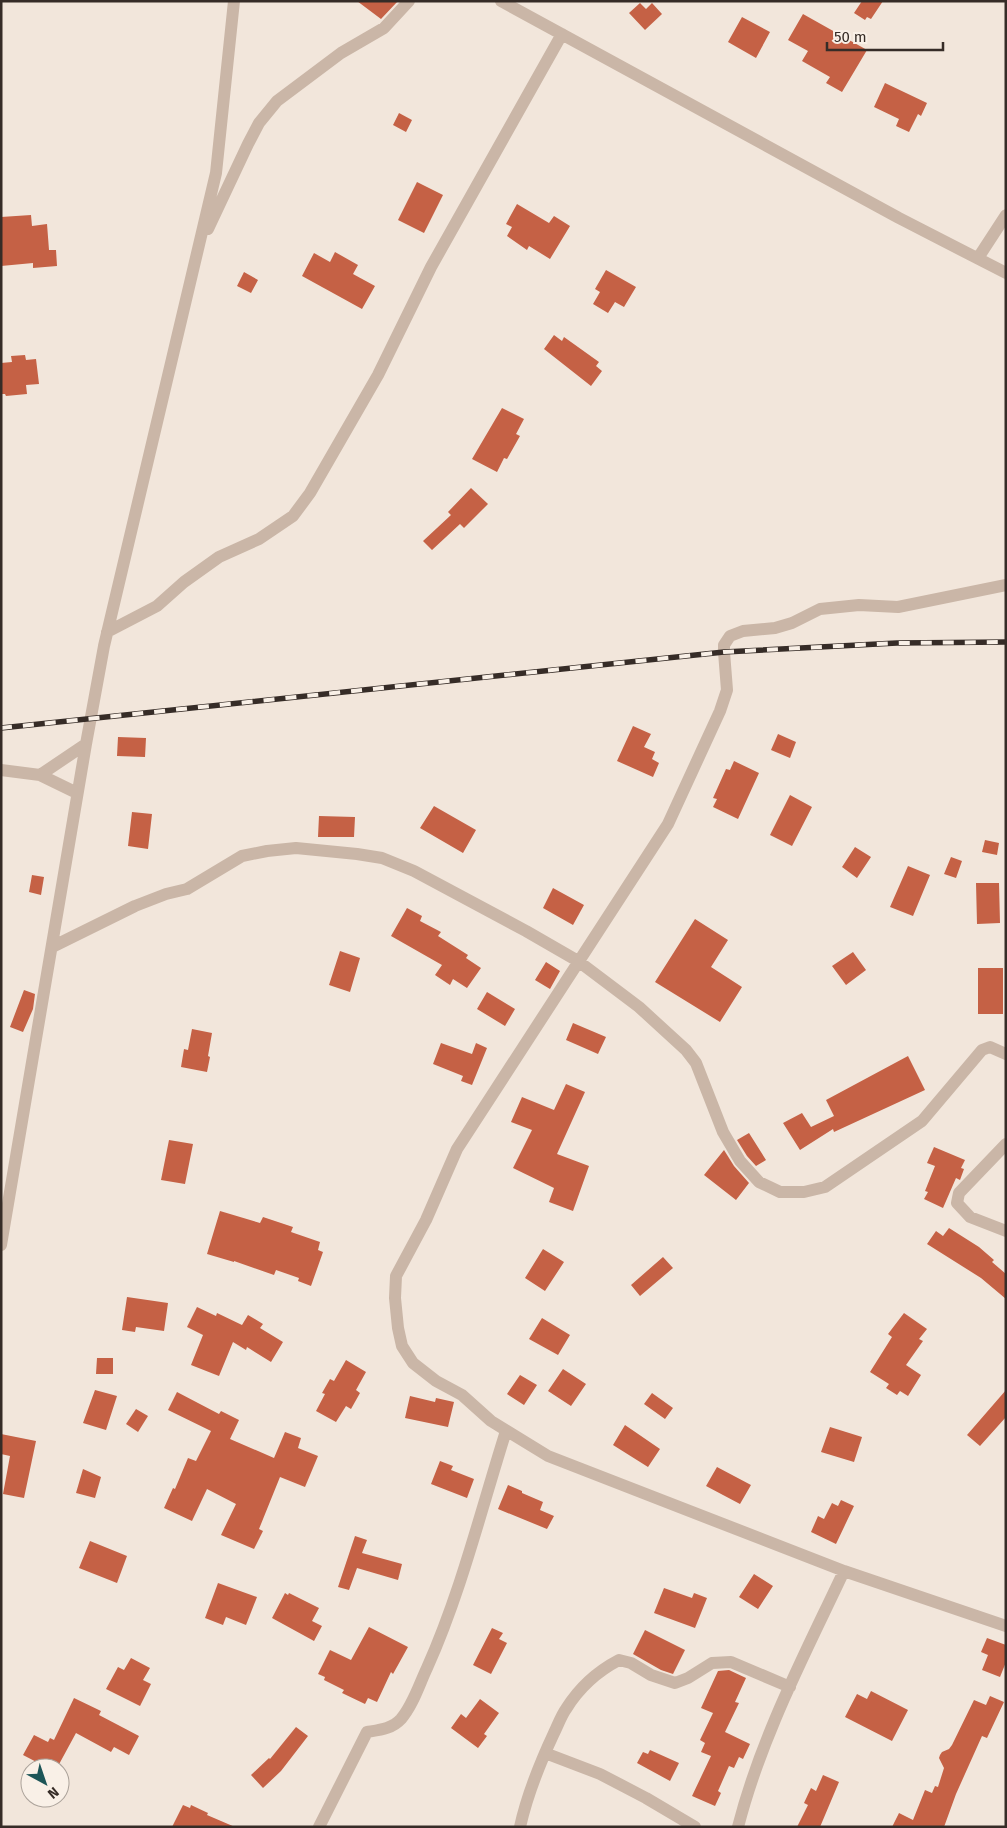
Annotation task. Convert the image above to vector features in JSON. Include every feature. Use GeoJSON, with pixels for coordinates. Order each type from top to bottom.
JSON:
{"type":"FeatureCollection","features":[{"type":"Feature","properties":{"kind":"street"},"geometry":{"type":"LineString","coordinates":[[2,1238],[77,793],[107,632],[216,173],[234,1]]}},
{"type":"Feature","properties":{"kind":"street"},"geometry":{"type":"LineString","coordinates":[[199,246],[259,123],[277,101],[341,53],[384,28],[409,1]]}},
{"type":"Feature","properties":{"kind":"street"},"geometry":{"type":"LineString","coordinates":[[501,1],[899,218],[1006,273]]}},
{"type":"Feature","properties":{"kind":"street"},"geometry":{"type":"LineString","coordinates":[[107,632],[157,606],[184,582],[219,557],[259,539],[293,516],[310,493],[378,375],[431,267],[562,34]]}},
{"type":"Feature","properties":{"kind":"street"},"geometry":{"type":"LineString","coordinates":[[978,258],[1006,215]]}},
{"type":"Feature","properties":{"kind":"street"},"geometry":{"type":"LineString","coordinates":[[1006,585],[898,607],[849,605],[820,609],[792,623],[775,628],[743,631],[730,636],[724,645],[727,690],[725,697],[668,824],[457,1148],[426,1220],[396,1276],[395,1298],[402,1346],[413,1363],[436,1381],[462,1395],[491,1421],[548,1456],[844,1571],[1006,1626]]}},
{"type":"Feature","properties":{"kind":"street"},"geometry":{"type":"LineString","coordinates":[[40,775],[86,744]]}},
{"type":"Feature","properties":{"kind":"street"},"geometry":{"type":"LineString","coordinates":[[1,770],[40,775],[77,793]]}},
{"type":"Feature","properties":{"kind":"street"},"geometry":{"type":"LineString","coordinates":[[52,947],[134,906],[166,894],[187,889],[242,856],[296,848],[382,858],[414,871],[526,931],[578,962],[639,1007],[686,1050],[696,1064],[723,1132],[740,1161],[759,1182],[780,1192],[804,1192],[825,1188],[922,1121],[982,1050],[990,1047],[1006,1054]]}},
{"type":"Feature","properties":{"kind":"street"},"geometry":{"type":"LineString","coordinates":[[1006,1144],[959,1193],[956,1203],[970,1217],[1006,1231]]}},
{"type":"Feature","properties":{"kind":"street"},"geometry":{"type":"LineString","coordinates":[[319,1827],[366,1732],[385,1730],[400,1721],[409,1708],[435,1650],[468,1560],[506,1431]]}},
{"type":"Feature","properties":{"kind":"street"},"geometry":{"type":"LineString","coordinates":[[738,1827],[746,1794],[773,1725],[844,1571]]}},
{"type":"Feature","properties":{"kind":"street"},"geometry":{"type":"LineString","coordinates":[[520,1827],[545,1753],[565,1709],[579,1692],[605,1668],[619,1660],[631,1663],[651,1675],[675,1683],[688,1678],[712,1663],[731,1662],[790,1687]]}},
{"type":"Feature","properties":{"kind":"street"},"geometry":{"type":"LineString","coordinates":[[545,1753],[600,1774],[695,1827]]}},
{"type":"Feature","properties":{"kind":"building"},"geometry":{"type":"Polygon","coordinates":[[[357,1],[398,1],[381,19],[357,1]]]}},
{"type":"Feature","properties":{"kind":"building"},"geometry":{"type":"Polygon","coordinates":[[[862,1],[883,1],[871,19],[867,17],[865,20],[854,13],[862,1]]]}},
{"type":"Feature","properties":{"kind":"building"},"geometry":{"type":"Polygon","coordinates":[[[640,3],[646,9],[652,3],[662,14],[645,30],[629,13],[640,3]]]}},
{"type":"Feature","properties":{"kind":"building"},"geometry":{"type":"Polygon","coordinates":[[[803,14],[867,50],[842,92],[826,83],[830,77],[802,61],[808,51],[788,40],[803,14]]]}},
{"type":"Feature","properties":{"kind":"building"},"geometry":{"type":"Polygon","coordinates":[[[742,17],[770,32],[756,58],[728,42],[742,17]]]}},
{"type":"Feature","properties":{"kind":"building"},"geometry":{"type":"Polygon","coordinates":[[[885,83],[927,103],[921,116],[918,114],[909,132],[896,126],[899,119],[874,107],[885,83]]]}},
{"type":"Feature","properties":{"kind":"building"},"geometry":{"type":"Polygon","coordinates":[[[399,113],[412,120],[406,132],[393,125],[399,113]]]}},
{"type":"Feature","properties":{"kind":"building"},"geometry":{"type":"Polygon","coordinates":[[[417,182],[443,195],[424,233],[398,220],[417,182]]]}},
{"type":"Feature","properties":{"kind":"building"},"geometry":{"type":"Polygon","coordinates":[[[517,204],[549,223],[554,216],[570,226],[550,259],[529,246],[527,250],[507,236],[512,227],[506,224],[517,204]]]}},
{"type":"Feature","properties":{"kind":"building"},"geometry":{"type":"Polygon","coordinates":[[[31,215],[32,226],[47,224],[49,250],[56,250],[57,266],[33,268],[33,263],[1,266],[1,217],[31,215]]]}},
{"type":"Feature","properties":{"kind":"building"},"geometry":{"type":"Polygon","coordinates":[[[335,252],[358,265],[353,274],[375,286],[362,309],[302,276],[314,253],[330,262],[335,252]]]}},
{"type":"Feature","properties":{"kind":"building"},"geometry":{"type":"Polygon","coordinates":[[[606,270],[636,287],[624,307],[615,302],[608,313],[593,304],[600,292],[595,289],[606,270]]]}},
{"type":"Feature","properties":{"kind":"building"},"geometry":{"type":"Polygon","coordinates":[[[244,272],[258,280],[251,293],[237,286],[244,272]]]}},
{"type":"Feature","properties":{"kind":"building"},"geometry":{"type":"Polygon","coordinates":[[[554,335],[562,341],[564,337],[599,362],[596,366],[602,371],[591,386],[544,349],[554,335]]]}},
{"type":"Feature","properties":{"kind":"building"},"geometry":{"type":"Polygon","coordinates":[[[25,355],[26,360],[36,359],[39,384],[26,385],[27,394],[6,396],[1,394],[1,363],[12,362],[11,356],[25,355]]]}},
{"type":"Feature","properties":{"kind":"building"},"geometry":{"type":"Polygon","coordinates":[[[502,408],[524,419],[516,434],[520,436],[507,459],[504,458],[497,472],[472,459],[502,408]]]}},
{"type":"Feature","properties":{"kind":"building"},"geometry":{"type":"Polygon","coordinates":[[[471,488],[488,504],[464,528],[460,524],[432,550],[423,541],[451,515],[448,512],[471,488]]]}},
{"type":"Feature","properties":{"kind":"building"},"geometry":{"type":"Polygon","coordinates":[[[633,726],[651,734],[644,747],[655,752],[652,759],[659,763],[653,777],[617,761],[633,726]]]}},
{"type":"Feature","properties":{"kind":"building"},"geometry":{"type":"Polygon","coordinates":[[[778,734],[796,742],[790,758],[771,750],[778,734]]]}},
{"type":"Feature","properties":{"kind":"building"},"geometry":{"type":"Polygon","coordinates":[[[118,737],[146,738],[145,757],[117,756],[118,737]]]}},
{"type":"Feature","properties":{"kind":"building"},"geometry":{"type":"Polygon","coordinates":[[[734,761],[759,773],[738,819],[713,807],[717,799],[713,798],[726,769],[730,770],[734,761]]]}},
{"type":"Feature","properties":{"kind":"building"},"geometry":{"type":"Polygon","coordinates":[[[790,795],[812,807],[792,846],[770,835],[790,795]]]}},
{"type":"Feature","properties":{"kind":"building"},"geometry":{"type":"Polygon","coordinates":[[[434,806],[476,830],[463,853],[420,828],[434,806]]]}},
{"type":"Feature","properties":{"kind":"building"},"geometry":{"type":"Polygon","coordinates":[[[132,812],[152,814],[148,849],[128,846],[132,812]]]}},
{"type":"Feature","properties":{"kind":"building"},"geometry":{"type":"Polygon","coordinates":[[[319,816],[355,817],[354,837],[318,837],[319,816]]]}},
{"type":"Feature","properties":{"kind":"building"},"geometry":{"type":"Polygon","coordinates":[[[985,840],[999,843],[997,855],[982,852],[985,840]]]}},
{"type":"Feature","properties":{"kind":"building"},"geometry":{"type":"Polygon","coordinates":[[[855,847],[871,857],[857,878],[842,867],[855,847]]]}},
{"type":"Feature","properties":{"kind":"building"},"geometry":{"type":"Polygon","coordinates":[[[951,857],[962,861],[956,878],[944,874],[951,857]]]}},
{"type":"Feature","properties":{"kind":"building"},"geometry":{"type":"Polygon","coordinates":[[[908,866],[930,875],[913,916],[890,907],[908,866]]]}},
{"type":"Feature","properties":{"kind":"building"},"geometry":{"type":"Polygon","coordinates":[[[32,875],[44,877],[41,895],[29,892],[32,875]]]}},
{"type":"Feature","properties":{"kind":"building"},"geometry":{"type":"Polygon","coordinates":[[[976,883],[999,883],[1000,923],[977,924],[976,883]]]}},
{"type":"Feature","properties":{"kind":"building"},"geometry":{"type":"Polygon","coordinates":[[[553,888],[584,905],[573,925],[543,908],[553,888]]]}},
{"type":"Feature","properties":{"kind":"building"},"geometry":{"type":"Polygon","coordinates":[[[407,908],[422,916],[420,921],[441,932],[438,936],[468,955],[466,958],[481,968],[467,988],[453,979],[450,985],[435,975],[442,965],[391,936],[407,908]]]}},
{"type":"Feature","properties":{"kind":"building"},"geometry":{"type":"Polygon","coordinates":[[[695,919],[728,940],[711,967],[742,987],[720,1022],[655,982],[695,919]]]}},
{"type":"Feature","properties":{"kind":"building"},"geometry":{"type":"Polygon","coordinates":[[[340,951],[360,958],[350,992],[329,985],[340,951]]]}},
{"type":"Feature","properties":{"kind":"building"},"geometry":{"type":"Polygon","coordinates":[[[853,952],[866,970],[846,985],[832,966],[853,952]]]}},
{"type":"Feature","properties":{"kind":"building"},"geometry":{"type":"Polygon","coordinates":[[[546,962],[560,971],[550,989],[535,980],[546,962]]]}},
{"type":"Feature","properties":{"kind":"building"},"geometry":{"type":"Polygon","coordinates":[[[978,968],[1003,968],[1003,1014],[978,1014],[978,968]]]}},
{"type":"Feature","properties":{"kind":"building"},"geometry":{"type":"Polygon","coordinates":[[[24,990],[35,994],[33,1009],[23,1032],[10,1027],[24,990]]]}},
{"type":"Feature","properties":{"kind":"building"},"geometry":{"type":"Polygon","coordinates":[[[487,992],[515,1009],[505,1026],[477,1009],[487,992]]]}},
{"type":"Feature","properties":{"kind":"building"},"geometry":{"type":"Polygon","coordinates":[[[573,1023],[606,1037],[598,1054],[566,1040],[573,1023]]]}},
{"type":"Feature","properties":{"kind":"building"},"geometry":{"type":"Polygon","coordinates":[[[192,1029],[212,1033],[207,1072],[181,1067],[184,1049],[188,1050],[192,1029]]]}},
{"type":"Feature","properties":{"kind":"building"},"geometry":{"type":"Polygon","coordinates":[[[441,1043],[472,1054],[476,1043],[487,1048],[472,1085],[461,1081],[463,1076],[433,1064],[441,1043]]]}},
{"type":"Feature","properties":{"kind":"building"},"geometry":{"type":"Polygon","coordinates":[[[908,1056],[925,1090],[834,1132],[833,1129],[800,1150],[783,1123],[802,1113],[811,1127],[834,1116],[826,1100],[908,1056]]]}},
{"type":"Feature","properties":{"kind":"building"},"geometry":{"type":"Polygon","coordinates":[[[566,1084],[585,1092],[557,1154],[589,1166],[573,1211],[549,1202],[554,1188],[513,1168],[532,1130],[511,1122],[522,1097],[554,1110],[566,1084]]]}},
{"type":"Feature","properties":{"kind":"building"},"geometry":{"type":"Polygon","coordinates":[[[749,1133],[766,1160],[756,1166],[737,1140],[749,1133]]]}},
{"type":"Feature","properties":{"kind":"building"},"geometry":{"type":"Polygon","coordinates":[[[169,1140],[193,1144],[185,1184],[161,1180],[169,1140]]]}},
{"type":"Feature","properties":{"kind":"building"},"geometry":{"type":"Polygon","coordinates":[[[934,1147],[965,1160],[961,1168],[964,1169],[960,1180],[956,1178],[943,1208],[924,1199],[928,1192],[925,1191],[935,1166],[927,1163],[934,1147]]]}},
{"type":"Feature","properties":{"kind":"building"},"geometry":{"type":"Polygon","coordinates":[[[724,1150],[734,1166],[749,1183],[736,1200],[704,1175],[724,1150]]]}},
{"type":"Feature","properties":{"kind":"building"},"geometry":{"type":"Polygon","coordinates":[[[220,1211],[260,1223],[263,1217],[293,1227],[291,1232],[320,1242],[318,1250],[323,1252],[311,1286],[298,1281],[299,1278],[276,1270],[274,1275],[207,1254],[220,1211]]]}},
{"type":"Feature","properties":{"kind":"building"},"geometry":{"type":"Polygon","coordinates":[[[949,1228],[979,1247],[1006,1274],[1006,1299],[981,1278],[927,1244],[936,1231],[943,1236],[949,1228]]]}},
{"type":"Feature","properties":{"kind":"building"},"geometry":{"type":"Polygon","coordinates":[[[543,1249],[564,1262],[545,1291],[525,1278],[543,1249]]]}},
{"type":"Feature","properties":{"kind":"building"},"geometry":{"type":"Polygon","coordinates":[[[663,1257],[673,1268],[640,1296],[631,1285],[663,1257]]]}},
{"type":"Feature","properties":{"kind":"building"},"geometry":{"type":"Polygon","coordinates":[[[127,1297],[168,1303],[164,1331],[136,1327],[135,1332],[122,1330],[127,1297]]]}},
{"type":"Feature","properties":{"kind":"building"},"geometry":{"type":"Polygon","coordinates":[[[197,1307],[216,1316],[217,1313],[242,1325],[248,1315],[263,1324],[260,1328],[283,1342],[271,1362],[247,1347],[246,1350],[233,1342],[219,1376],[191,1365],[203,1335],[187,1327],[197,1307]]]}},
{"type":"Feature","properties":{"kind":"building"},"geometry":{"type":"Polygon","coordinates":[[[904,1313],[927,1329],[919,1339],[923,1341],[906,1365],[921,1375],[908,1396],[900,1391],[897,1395],[886,1388],[889,1384],[870,1372],[892,1337],[888,1334],[904,1313]]]}},
{"type":"Feature","properties":{"kind":"building"},"geometry":{"type":"Polygon","coordinates":[[[542,1318],[570,1335],[558,1355],[529,1339],[542,1318]]]}},
{"type":"Feature","properties":{"kind":"building"},"geometry":{"type":"Polygon","coordinates":[[[97,1358],[113,1358],[113,1374],[96,1374],[97,1358]]]}},
{"type":"Feature","properties":{"kind":"building"},"geometry":{"type":"Polygon","coordinates":[[[346,1360],[366,1372],[356,1390],[360,1393],[351,1409],[346,1406],[336,1422],[316,1411],[325,1394],[322,1393],[330,1379],[334,1381],[346,1360]]]}},
{"type":"Feature","properties":{"kind":"building"},"geometry":{"type":"Polygon","coordinates":[[[563,1369],[586,1384],[571,1406],[548,1391],[563,1369]]]}},
{"type":"Feature","properties":{"kind":"building"},"geometry":{"type":"Polygon","coordinates":[[[520,1375],[537,1385],[524,1405],[507,1394],[520,1375]]]}},
{"type":"Feature","properties":{"kind":"building"},"geometry":{"type":"Polygon","coordinates":[[[95,1390],[117,1396],[106,1430],[83,1423],[95,1390]]]}},
{"type":"Feature","properties":{"kind":"building"},"geometry":{"type":"Polygon","coordinates":[[[1006,1390],[1006,1417],[980,1446],[967,1435],[1006,1390]]]}},
{"type":"Feature","properties":{"kind":"building"},"geometry":{"type":"Polygon","coordinates":[[[177,1392],[219,1414],[221,1411],[239,1420],[230,1439],[274,1458],[285,1432],[301,1438],[298,1448],[318,1456],[305,1487],[280,1477],[259,1529],[263,1531],[254,1549],[221,1535],[236,1504],[207,1489],[192,1521],[164,1508],[173,1488],[175,1489],[188,1458],[196,1461],[211,1431],[168,1410],[177,1392]]]}},
{"type":"Feature","properties":{"kind":"building"},"geometry":{"type":"Polygon","coordinates":[[[652,1393],[673,1408],[665,1419],[644,1404],[652,1393]]]}},
{"type":"Feature","properties":{"kind":"building"},"geometry":{"type":"Polygon","coordinates":[[[410,1396],[435,1402],[436,1398],[454,1402],[448,1427],[405,1418],[410,1396]]]}},
{"type":"Feature","properties":{"kind":"building"},"geometry":{"type":"Polygon","coordinates":[[[136,1409],[148,1416],[138,1432],[126,1424],[136,1409]]]}},
{"type":"Feature","properties":{"kind":"building"},"geometry":{"type":"Polygon","coordinates":[[[625,1425],[660,1449],[648,1467],[613,1445],[625,1425]]]}},
{"type":"Feature","properties":{"kind":"building"},"geometry":{"type":"Polygon","coordinates":[[[830,1427],[862,1437],[854,1462],[821,1452],[830,1427]]]}},
{"type":"Feature","properties":{"kind":"building"},"geometry":{"type":"Polygon","coordinates":[[[1,1434],[36,1441],[24,1498],[3,1494],[10,1456],[1,1454],[1,1434]]]}},
{"type":"Feature","properties":{"kind":"building"},"geometry":{"type":"Polygon","coordinates":[[[440,1461],[453,1466],[451,1470],[474,1479],[467,1498],[431,1484],[440,1461]]]}},
{"type":"Feature","properties":{"kind":"building"},"geometry":{"type":"Polygon","coordinates":[[[717,1467],[751,1485],[740,1504],[706,1486],[717,1467]]]}},
{"type":"Feature","properties":{"kind":"building"},"geometry":{"type":"Polygon","coordinates":[[[83,1469],[101,1477],[95,1498],[76,1493],[83,1469]]]}},
{"type":"Feature","properties":{"kind":"building"},"geometry":{"type":"Polygon","coordinates":[[[508,1485],[543,1502],[540,1510],[554,1516],[547,1529],[498,1509],[508,1485]]]}},
{"type":"Feature","properties":{"kind":"building"},"geometry":{"type":"Polygon","coordinates":[[[841,1500],[854,1506],[836,1544],[811,1532],[818,1516],[824,1519],[832,1503],[838,1506],[841,1500]]]}},
{"type":"Feature","properties":{"kind":"building"},"geometry":{"type":"Polygon","coordinates":[[[355,1536],[367,1540],[362,1553],[402,1564],[398,1580],[357,1568],[349,1590],[338,1587],[355,1536]]]}},
{"type":"Feature","properties":{"kind":"building"},"geometry":{"type":"Polygon","coordinates":[[[90,1541],[127,1556],[117,1583],[79,1568],[90,1541]]]}},
{"type":"Feature","properties":{"kind":"building"},"geometry":{"type":"Polygon","coordinates":[[[754,1574],[773,1586],[758,1609],[739,1597],[754,1574]]]}},
{"type":"Feature","properties":{"kind":"building"},"geometry":{"type":"Polygon","coordinates":[[[218,1583],[257,1597],[246,1625],[226,1617],[223,1625],[205,1618],[218,1583]]]}},
{"type":"Feature","properties":{"kind":"building"},"geometry":{"type":"Polygon","coordinates":[[[664,1588],[692,1598],[694,1593],[707,1598],[695,1628],[654,1613],[664,1588]]]}},
{"type":"Feature","properties":{"kind":"building"},"geometry":{"type":"Polygon","coordinates":[[[285,1593],[288,1595],[289,1593],[319,1608],[312,1621],[322,1626],[314,1641],[272,1618],[285,1593]]]}},
{"type":"Feature","properties":{"kind":"building"},"geometry":{"type":"Polygon","coordinates":[[[369,1627],[408,1647],[393,1674],[391,1672],[377,1702],[368,1698],[365,1704],[342,1693],[344,1690],[324,1680],[325,1677],[318,1674],[330,1650],[351,1660],[369,1627]]]}},
{"type":"Feature","properties":{"kind":"building"},"geometry":{"type":"Polygon","coordinates":[[[492,1628],[503,1633],[499,1639],[507,1643],[491,1674],[473,1665],[492,1628]]]}},
{"type":"Feature","properties":{"kind":"building"},"geometry":{"type":"Polygon","coordinates":[[[645,1630],[685,1650],[673,1674],[661,1670],[633,1654],[645,1630]]]}},
{"type":"Feature","properties":{"kind":"building"},"geometry":{"type":"Polygon","coordinates":[[[987,1638],[1006,1645],[1006,1662],[1000,1677],[982,1670],[988,1655],[981,1652],[987,1638]]]}},
{"type":"Feature","properties":{"kind":"building"},"geometry":{"type":"Polygon","coordinates":[[[131,1658],[150,1668],[143,1680],[151,1684],[140,1706],[106,1689],[118,1667],[124,1670],[131,1658]]]}},
{"type":"Feature","properties":{"kind":"building"},"geometry":{"type":"Polygon","coordinates":[[[729,1670],[746,1678],[735,1702],[739,1703],[725,1732],[750,1744],[743,1759],[739,1757],[734,1768],[729,1766],[718,1791],[721,1793],[715,1806],[692,1796],[711,1756],[701,1752],[705,1743],[700,1740],[713,1713],[701,1708],[718,1671],[729,1670]]]}},
{"type":"Feature","properties":{"kind":"building"},"geometry":{"type":"Polygon","coordinates":[[[871,1691],[908,1710],[892,1741],[845,1717],[857,1694],[867,1699],[871,1691]]]}},
{"type":"Feature","properties":{"kind":"building"},"geometry":{"type":"Polygon","coordinates":[[[990,1696],[1004,1702],[987,1738],[982,1736],[956,1794],[944,1827],[892,1827],[899,1813],[913,1820],[925,1790],[932,1793],[935,1786],[938,1787],[944,1768],[939,1758],[940,1755],[952,1745],[974,1700],[986,1705],[990,1696]]]}},
{"type":"Feature","properties":{"kind":"building"},"geometry":{"type":"Polygon","coordinates":[[[74,1698],[101,1711],[99,1715],[139,1736],[129,1755],[114,1747],[111,1752],[76,1733],[62,1758],[29,1758],[23,1755],[34,1735],[48,1742],[50,1738],[54,1740],[74,1698]]]}},
{"type":"Feature","properties":{"kind":"building"},"geometry":{"type":"Polygon","coordinates":[[[480,1699],[499,1713],[484,1734],[487,1736],[478,1748],[451,1728],[461,1714],[466,1718],[480,1699]]]}},
{"type":"Feature","properties":{"kind":"building"},"geometry":{"type":"Polygon","coordinates":[[[296,1727],[308,1736],[281,1771],[263,1788],[251,1775],[270,1759],[296,1727]]]}},
{"type":"Feature","properties":{"kind":"building"},"geometry":{"type":"Polygon","coordinates":[[[650,1750],[679,1763],[670,1781],[637,1763],[643,1752],[648,1754],[650,1750]]]}},
{"type":"Feature","properties":{"kind":"building"},"geometry":{"type":"Polygon","coordinates":[[[823,1775],[839,1782],[820,1827],[797,1827],[808,1805],[804,1803],[811,1788],[816,1791],[823,1775]]]}},
{"type":"Feature","properties":{"kind":"building"},"geometry":{"type":"Polygon","coordinates":[[[183,1805],[190,1808],[191,1805],[208,1813],[207,1815],[235,1827],[172,1827],[183,1805]]]}},
{"type":"Feature","properties":{"kind":"railway"},"geometry":{"type":"LineString","coordinates":[[1,728],[724,652],[897,643],[1006,642]]}}]}
